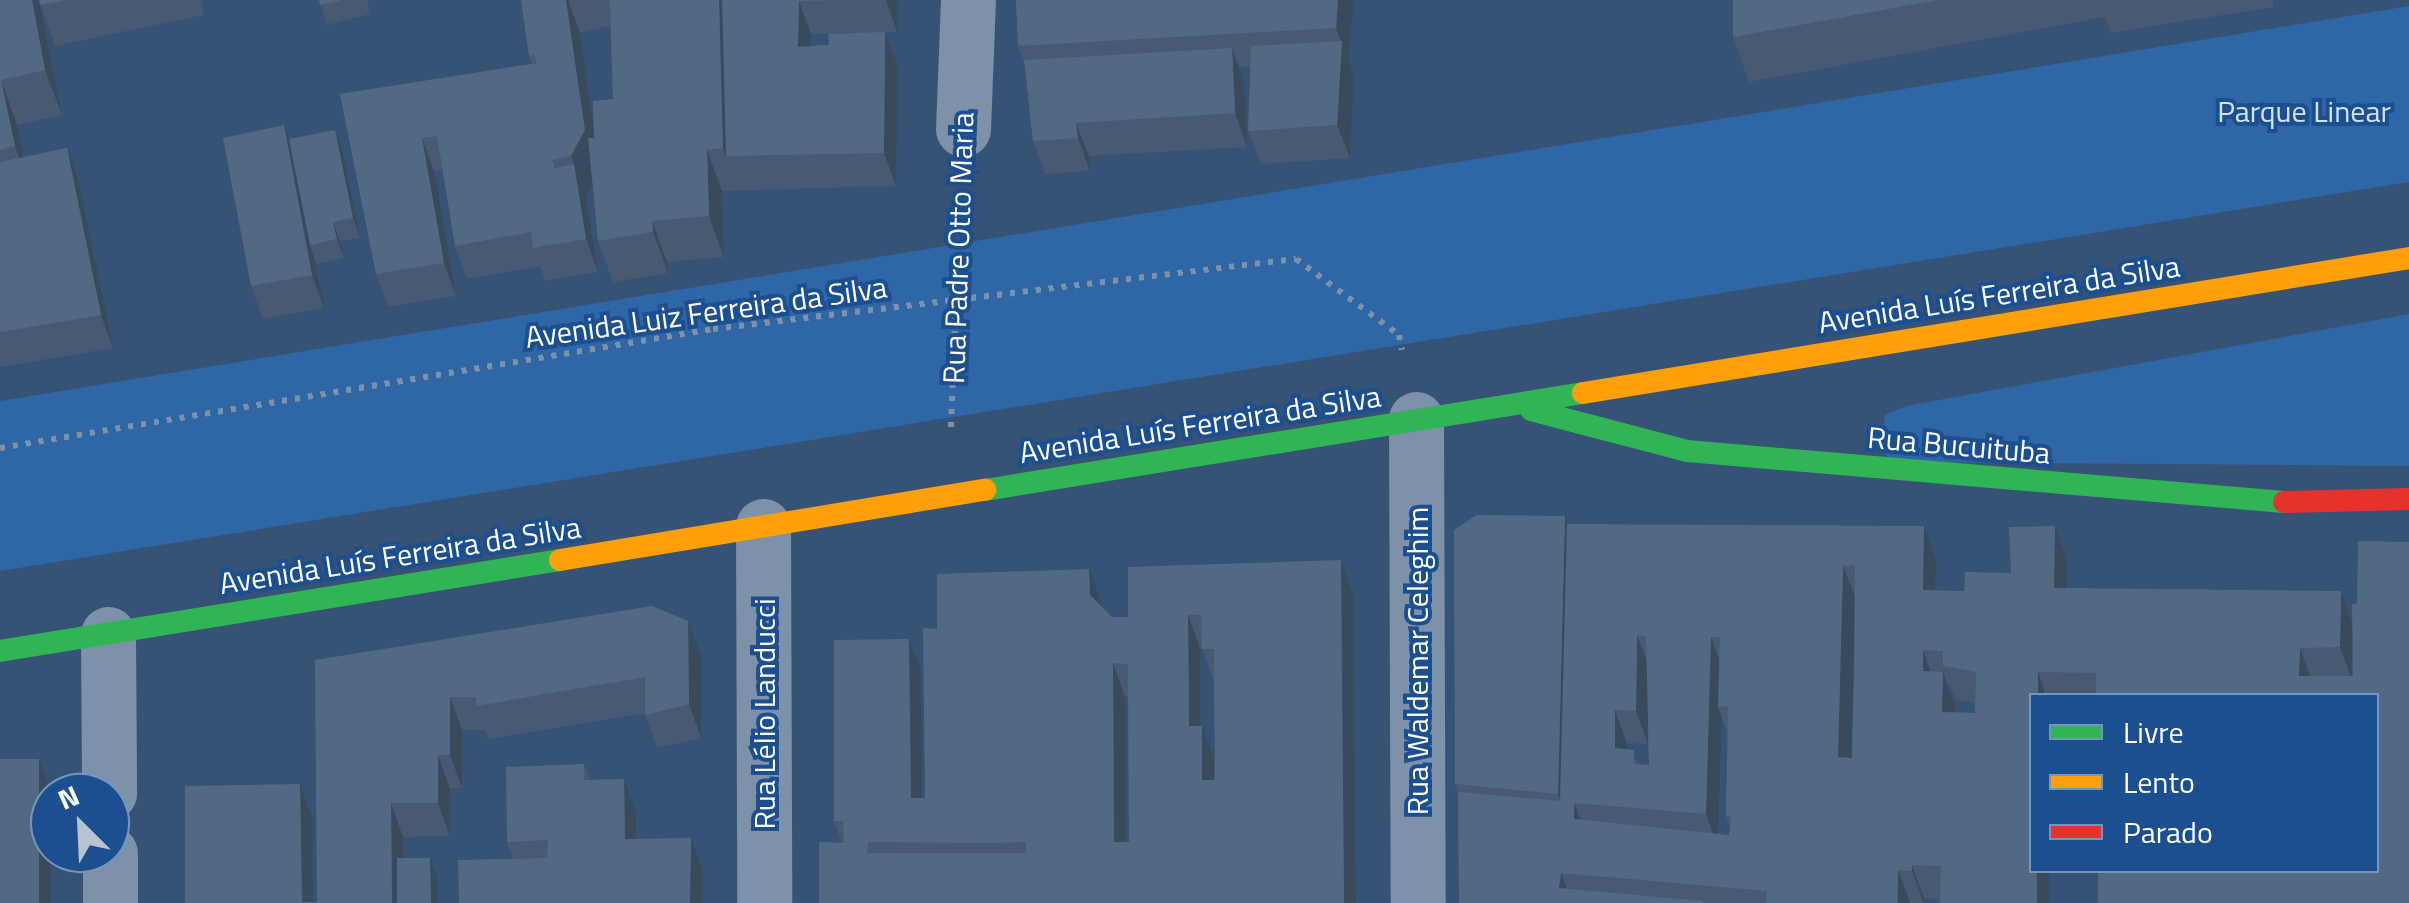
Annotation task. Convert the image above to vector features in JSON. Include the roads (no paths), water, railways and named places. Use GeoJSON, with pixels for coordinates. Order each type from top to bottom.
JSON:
{"type":"FeatureCollection","features":[{"type":"Feature","properties":{"kind":"street","name":"Rua Padre Otto Maria"},"geometry":{"type":"LineString","coordinates":[[963,128],[968,0]]}},
{"type":"Feature","properties":{"kind":"street","name":"Avenida Luís Ferreira da Silva"},"geometry":{"type":"LineString","coordinates":[[0,652],[2409,258]]}},
{"type":"Feature","properties":{"kind":"street","name":"Rua Bucuituba"},"geometry":{"type":"LineString","coordinates":[[1509,404],[1687,451],[2265,502],[2409,500]]}},
{"type":"Feature","properties":{"kind":"street","name":"Rua Waldemar Celeghim"},"geometry":{"type":"LineString","coordinates":[[1416,420],[1418,903]]}},
{"type":"Feature","properties":{"kind":"street","name":"Rua Lélio Landucci"},"geometry":{"type":"LineString","coordinates":[[763,526],[764,903]]}},
{"type":"Feature","properties":{"kind":"street"},"geometry":{"type":"LineString","coordinates":[[108,634],[109,773]]}},
{"type":"Feature","properties":{"kind":"street"},"geometry":{"type":"LineString","coordinates":[[110,873],[110,903]]}},
{"type":"Feature","properties":{"kind":"park label","name":"Parque Linear"},"geometry":{"type":"Point","coordinates":[2304,111]}}]}
